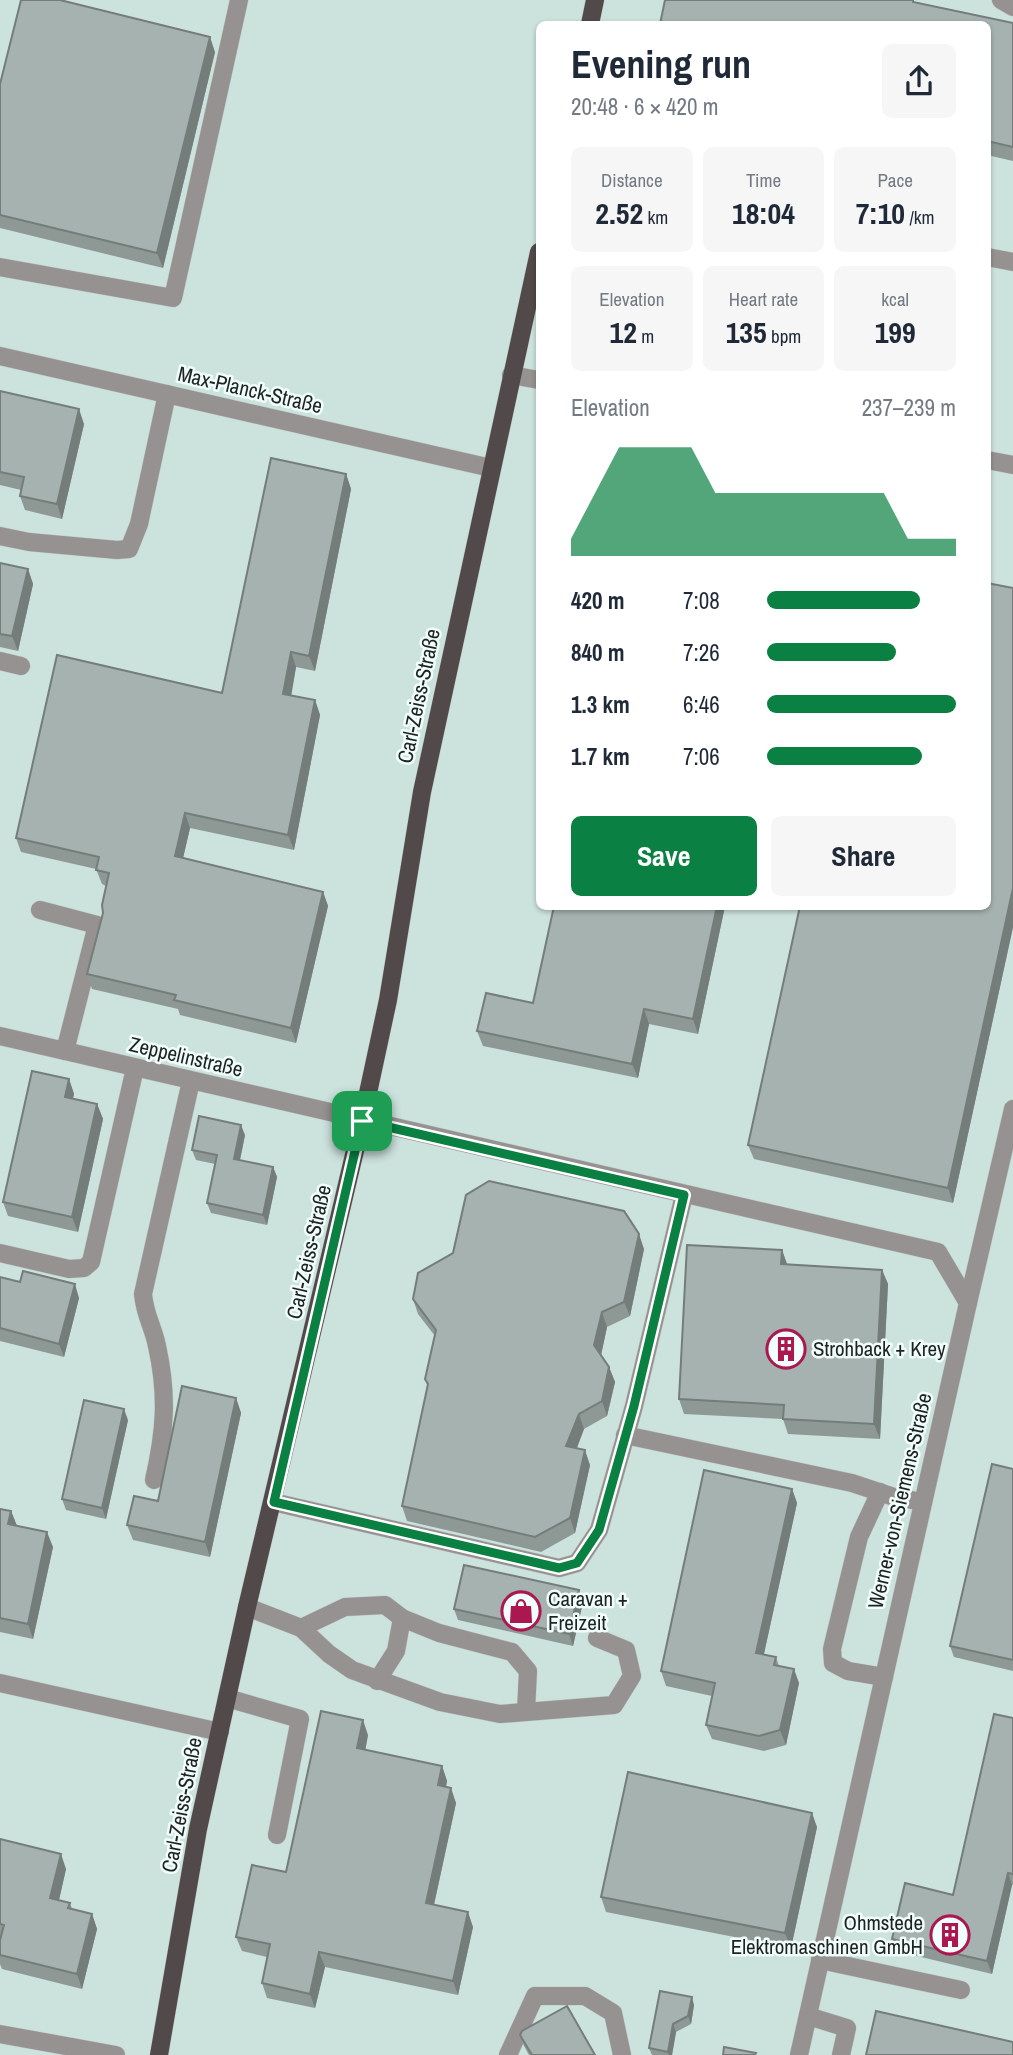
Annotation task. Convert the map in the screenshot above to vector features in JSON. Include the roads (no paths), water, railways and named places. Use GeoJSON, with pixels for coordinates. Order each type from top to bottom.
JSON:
{"type":"FeatureCollection","features":[{"type":"Feature","properties":{"kind":"main road"},"geometry":{"type":"LineString","coordinates":[[591,21],[595,0]]}},
{"type":"Feature","properties":{"kind":"main road","name":"Carl-Zeiss-Straße"},"geometry":{"type":"LineString","coordinates":[[159,2055],[198,1829],[247,1607],[362,1121],[387,1000],[422,792],[536,265]]}},
{"type":"Feature","properties":{"kind":"street"},"geometry":{"type":"LineString","coordinates":[[0,267],[173,298],[239,0]]}},
{"type":"Feature","properties":{"kind":"street"},"geometry":{"type":"LineString","coordinates":[[1001,0],[1013,7]]}},
{"type":"Feature","properties":{"kind":"street"},"geometry":{"type":"LineString","coordinates":[[991,258],[1013,262]]}},
{"type":"Feature","properties":{"kind":"street","name":"Max-Planck-Straße"},"geometry":{"type":"LineString","coordinates":[[0,356],[491,468]]}},
{"type":"Feature","properties":{"kind":"street"},"geometry":{"type":"LineString","coordinates":[[512,375],[536,379]]}},
{"type":"Feature","properties":{"kind":"street"},"geometry":{"type":"LineString","coordinates":[[0,536],[29,542],[129,549],[139,524],[167,394]]}},
{"type":"Feature","properties":{"kind":"street"},"geometry":{"type":"LineString","coordinates":[[991,461],[1013,465]]}},
{"type":"Feature","properties":{"kind":"street"},"geometry":{"type":"LineString","coordinates":[[0,661],[20,666]]}},
{"type":"Feature","properties":{"kind":"street"},"geometry":{"type":"LineString","coordinates":[[40,910],[97,925],[65,1051]]}},
{"type":"Feature","properties":{"kind":"street","name":"Zeppelinstraße"},"geometry":{"type":"LineString","coordinates":[[0,1036],[362,1121]]}},
{"type":"Feature","properties":{"kind":"street"},"geometry":{"type":"LineString","coordinates":[[0,1253],[69,1269],[84,1268],[91,1262],[135,1068]]}},
{"type":"Feature","properties":{"kind":"street"},"geometry":{"type":"LineString","coordinates":[[154,1480],[166,1411],[157,1345],[148,1322],[144,1294],[191,1081]]}},
{"type":"Feature","properties":{"kind":"street","name":"Werner-von-Siemens-Straße"},"geometry":{"type":"LineString","coordinates":[[799,2055],[1013,1109]]}},
{"type":"Feature","properties":{"kind":"street"},"geometry":{"type":"LineString","coordinates":[[362,1121],[938,1252],[968,1303]]}},
{"type":"Feature","properties":{"kind":"street"},"geometry":{"type":"LineString","coordinates":[[274,1502],[559,1568],[577,1563],[599,1530],[684,1195]]}},
{"type":"Feature","properties":{"kind":"street"},"geometry":{"type":"LineString","coordinates":[[625,1435],[852,1483],[894,1497],[923,1502]]}},
{"type":"Feature","properties":{"kind":"street"},"geometry":{"type":"LineString","coordinates":[[880,1492],[859,1537],[832,1649],[833,1663],[848,1671],[884,1677]]}},
{"type":"Feature","properties":{"kind":"street"},"geometry":{"type":"LineString","coordinates":[[301,1628],[345,1607],[384,1605],[402,1618],[439,1633],[512,1652],[528,1671],[526,1712]]}},
{"type":"Feature","properties":{"kind":"street"},"geometry":{"type":"LineString","coordinates":[[247,1607],[301,1628],[328,1654],[352,1670],[377,1681],[440,1702],[500,1714],[614,1705],[632,1676],[626,1650],[597,1638]]}},
{"type":"Feature","properties":{"kind":"street"},"geometry":{"type":"LineString","coordinates":[[377,1681],[396,1651],[402,1618]]}},
{"type":"Feature","properties":{"kind":"street"},"geometry":{"type":"LineString","coordinates":[[0,1683],[220,1732]]}},
{"type":"Feature","properties":{"kind":"street"},"geometry":{"type":"LineString","coordinates":[[228,1698],[300,1719],[277,1835]]}},
{"type":"Feature","properties":{"kind":"street"},"geometry":{"type":"LineString","coordinates":[[820,1960],[961,1990]]}},
{"type":"Feature","properties":{"kind":"street"},"geometry":{"type":"LineString","coordinates":[[508,2055],[535,1996],[585,1996],[613,2013],[622,2055]]}},
{"type":"Feature","properties":{"kind":"street"},"geometry":{"type":"LineString","coordinates":[[808,2016],[847,2028],[841,2055]]}},
{"type":"Feature","properties":{"kind":"street"},"geometry":{"type":"LineString","coordinates":[[0,2034],[116,2055]]}},
{"type":"Feature","properties":{"kind":"place","name":"Strohback + Krey"},"geometry":{"type":"Point","coordinates":[786,1349]}},
{"type":"Feature","properties":{"kind":"place","name":"Caravan + Freizeit"},"geometry":{"type":"Point","coordinates":[521,1611]}},
{"type":"Feature","properties":{"kind":"place","name":"Ohmstede Elektromaschinen GmbH"},"geometry":{"type":"Point","coordinates":[950,1935]}}]}
